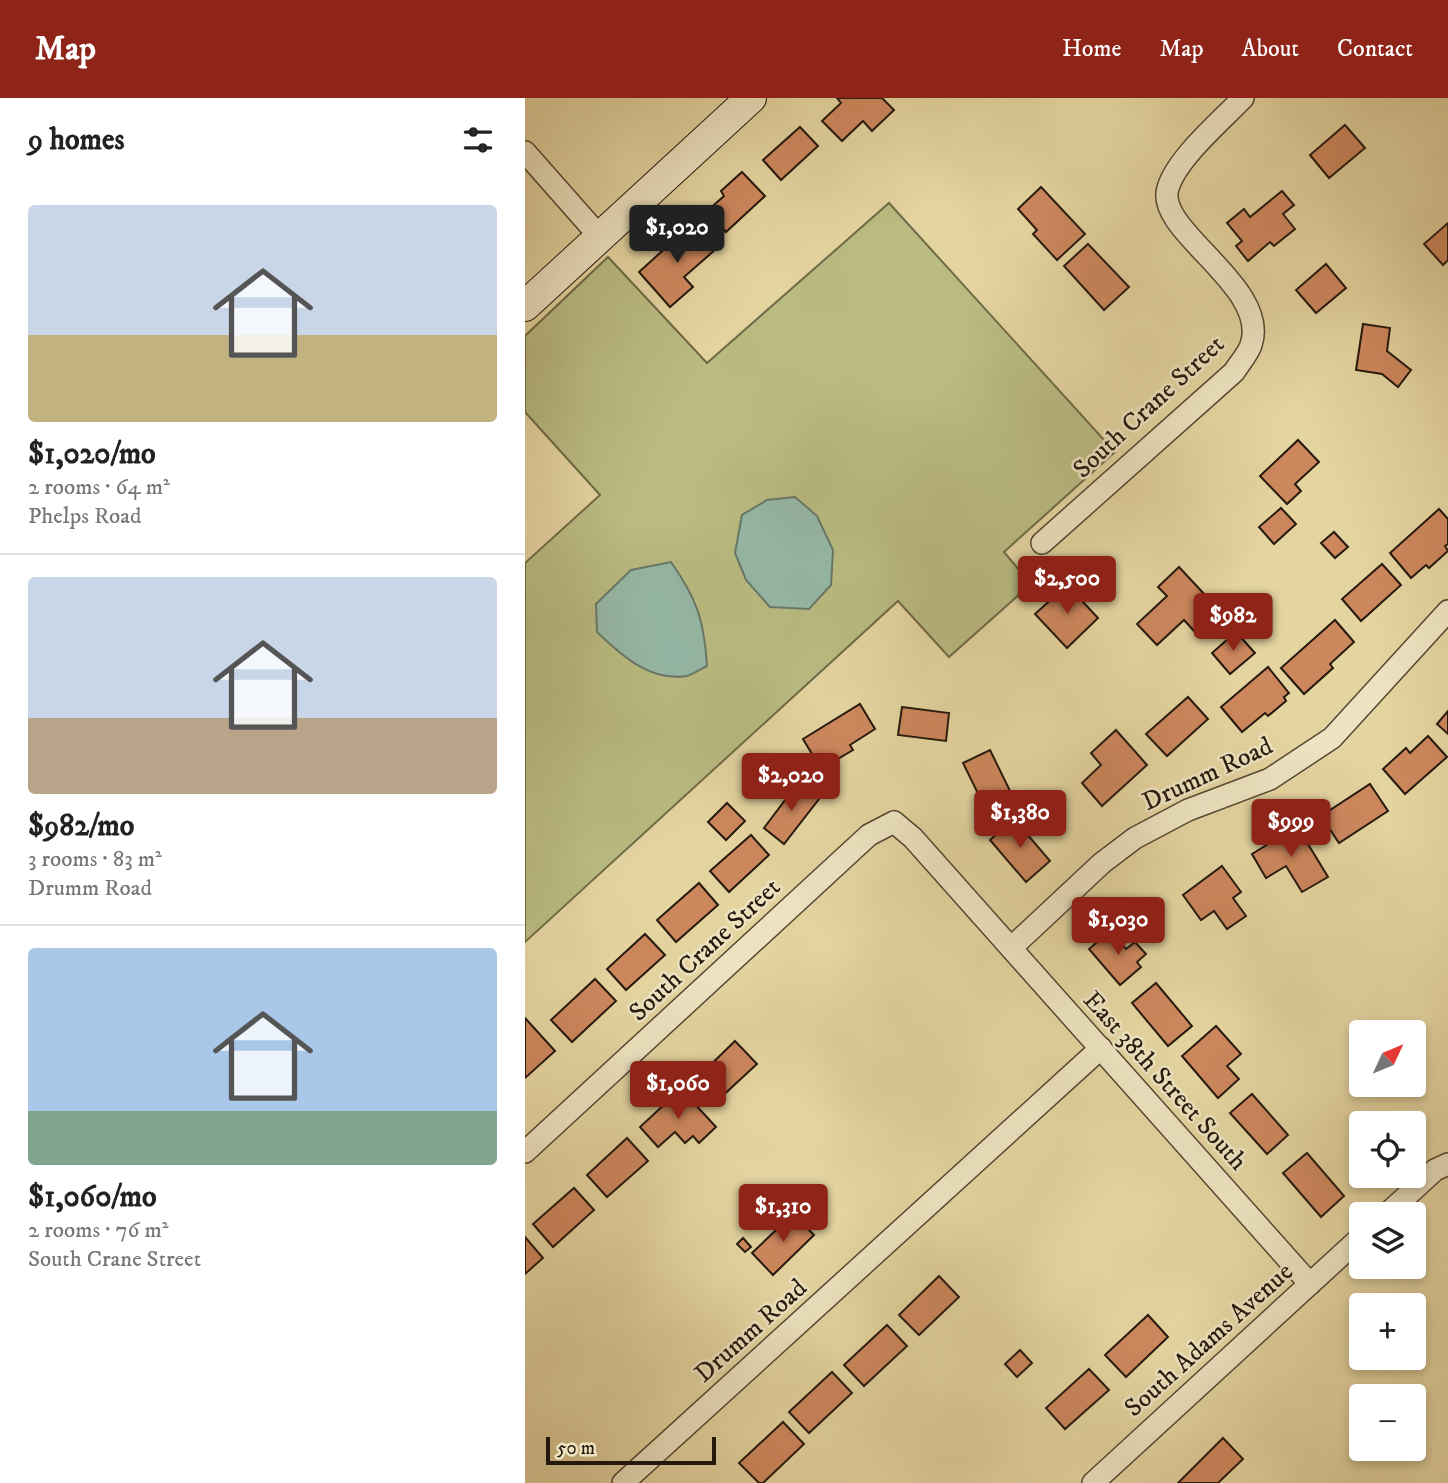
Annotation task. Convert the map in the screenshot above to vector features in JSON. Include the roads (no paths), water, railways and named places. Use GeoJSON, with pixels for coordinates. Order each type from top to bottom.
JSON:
{"type":"FeatureCollection","features":[{"type":"Feature","properties":{"kind":"street"},"geometry":{"type":"LineString","coordinates":[[525,306],[751,98]]}},
{"type":"Feature","properties":{"kind":"street","name":"South Crane Street"},"geometry":{"type":"LineString","coordinates":[[1042,543],[1234,372],[1251,345],[1254,316],[1236,289],[1170,212],[1166,190],[1177,167],[1243,98]]}},
{"type":"Feature","properties":{"kind":"street"},"geometry":{"type":"LineString","coordinates":[[525,152],[600,237]]}},
{"type":"Feature","properties":{"kind":"street","name":"Drumm Road"},"geometry":{"type":"LineString","coordinates":[[1011,948],[1102,863],[1135,838],[1188,810],[1270,779],[1332,738],[1448,611]]}},
{"type":"Feature","properties":{"kind":"street","name":"South Crane Street"},"geometry":{"type":"LineString","coordinates":[[525,1152],[869,835],[894,822]]}},
{"type":"Feature","properties":{"kind":"street","name":"East 38th Street South"},"geometry":{"type":"LineString","coordinates":[[894,822],[913,838],[1310,1284]]}},
{"type":"Feature","properties":{"kind":"street","name":"Drumm Road"},"geometry":{"type":"LineString","coordinates":[[623,1483],[1101,1048]]}},
{"type":"Feature","properties":{"kind":"street"},"geometry":{"type":"LineString","coordinates":[[1400,1202],[1435,1170],[1448,1164]]}},
{"type":"Feature","properties":{"kind":"street","name":"South Adams Avenue"},"geometry":{"type":"LineString","coordinates":[[1093,1483],[1349,1248]]}}]}
